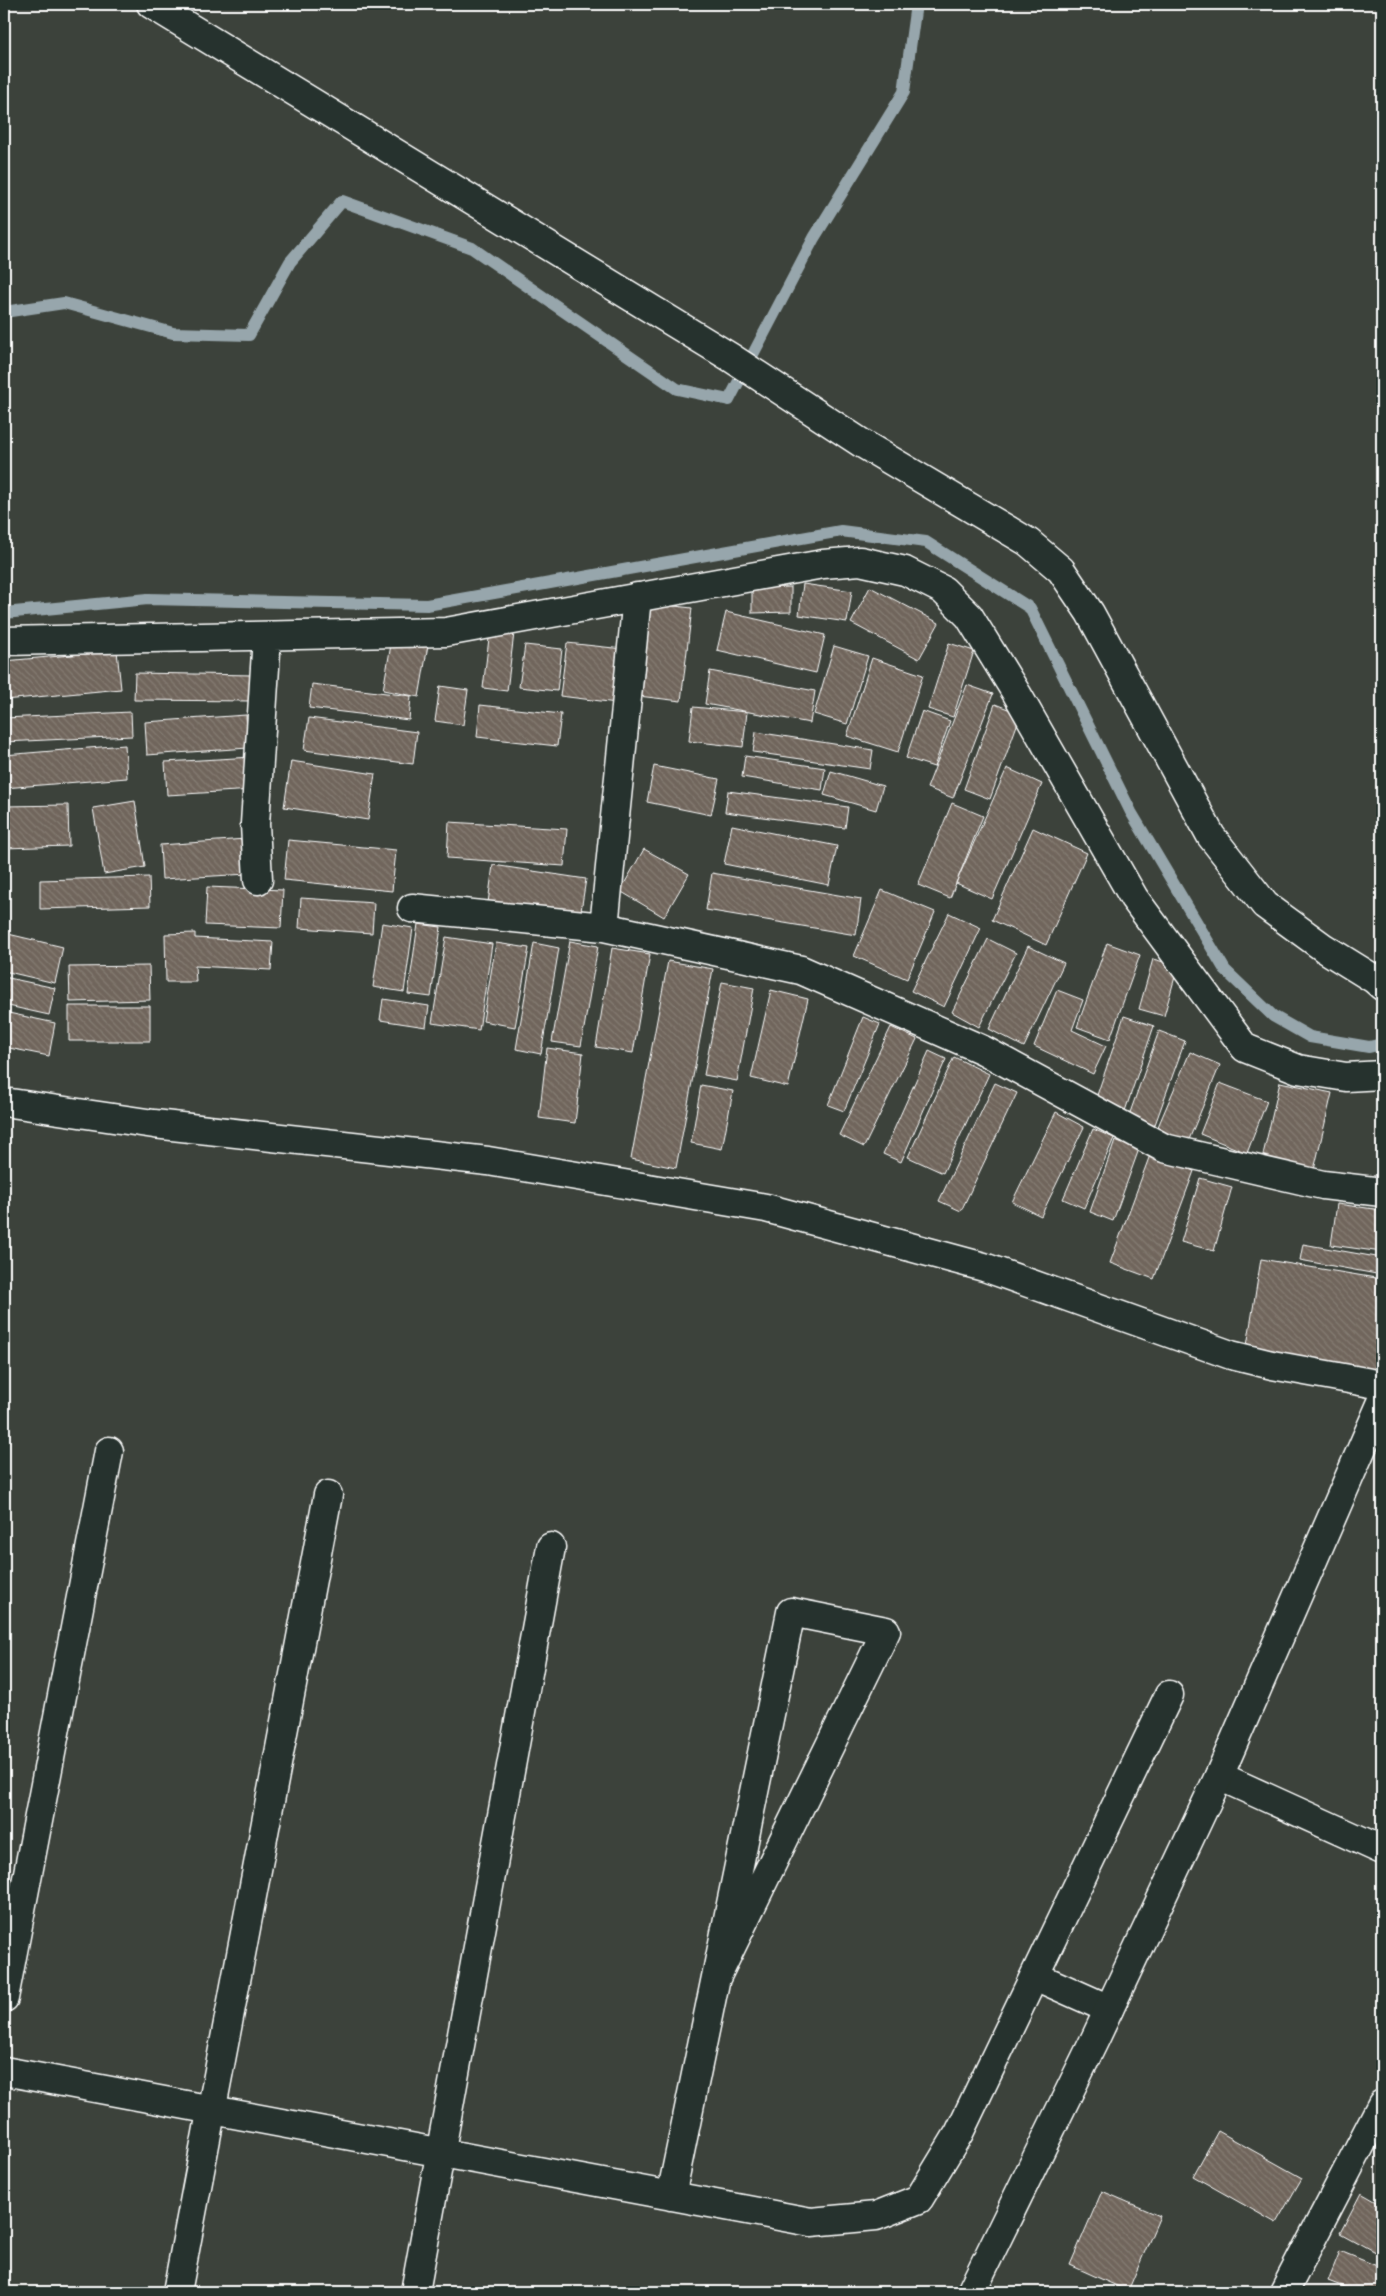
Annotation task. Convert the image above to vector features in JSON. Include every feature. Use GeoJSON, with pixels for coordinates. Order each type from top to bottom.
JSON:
{"type":"FeatureCollection","features":[{"type":"Feature","properties":{"kind":"street"},"geometry":{"type":"LineString","coordinates":[[151,4],[730,357],[863,444],[1028,542],[1061,570],[1090,612],[1211,836],[1265,905],[1324,948],[1380,981]]}},
{"type":"Feature","properties":{"kind":"street"},"geometry":{"type":"LineString","coordinates":[[4,641],[446,632],[822,564],[860,561],[905,571],[943,590],[968,616],[1012,686],[1134,898],[1245,1048],[1298,1069],[1346,1077],[1382,1075]]}},
{"type":"Feature","properties":{"kind":"street"},"geometry":{"type":"LineString","coordinates":[[604,927],[637,598]]}},
{"type":"Feature","properties":{"kind":"street"},"geometry":{"type":"LineString","coordinates":[[258,880],[255,824],[267,636]]}},
{"type":"Feature","properties":{"kind":"street"},"geometry":{"type":"LineString","coordinates":[[412,908],[604,927],[801,970],[983,1050],[1164,1148],[1323,1185],[1382,1192]]}},
{"type":"Feature","properties":{"kind":"street"},"geometry":{"type":"LineString","coordinates":[[4,1102],[154,1124],[488,1161],[766,1208],[984,1267],[1231,1355],[1272,1365],[1382,1385]]}},
{"type":"Feature","properties":{"kind":"street"},"geometry":{"type":"LineString","coordinates":[[971,2292],[1110,2009],[1219,1776],[1382,1402]]}},
{"type":"Feature","properties":{"kind":"street"},"geometry":{"type":"LineString","coordinates":[[4,1998],[109,1451]]}},
{"type":"Feature","properties":{"kind":"street"},"geometry":{"type":"LineString","coordinates":[[177,2292],[328,1495]]}},
{"type":"Feature","properties":{"kind":"street"},"geometry":{"type":"LineString","coordinates":[[416,2292],[551,1547]]}},
{"type":"Feature","properties":{"kind":"street"},"geometry":{"type":"LineString","coordinates":[[671,2196],[791,1612],[886,1630],[716,1978]]}},
{"type":"Feature","properties":{"kind":"street"},"geometry":{"type":"LineString","coordinates":[[4,2071],[811,2222],[876,2216],[919,2199],[959,2133],[1169,1695]]}},
{"type":"Feature","properties":{"kind":"street"},"geometry":{"type":"LineString","coordinates":[[1219,1776],[1382,1850]]}},
{"type":"Feature","properties":{"kind":"street"},"geometry":{"type":"LineString","coordinates":[[1034,1976],[1110,2009]]}},
{"type":"Feature","properties":{"kind":"street"},"geometry":{"type":"LineString","coordinates":[[1284,2292],[1382,2104]]}},
{"type":"Feature","properties":{"kind":"building"},"geometry":{"type":"Polygon","coordinates":[[[803,584],[852,591],[847,622],[799,615],[803,584]]]}},
{"type":"Feature","properties":{"kind":"building"},"geometry":{"type":"Polygon","coordinates":[[[791,587],[791,612],[752,613],[752,588],[791,587]]]}},
{"type":"Feature","properties":{"kind":"building"},"geometry":{"type":"Polygon","coordinates":[[[870,587],[939,623],[919,659],[851,623],[870,587]]]}},
{"type":"Feature","properties":{"kind":"building"},"geometry":{"type":"Polygon","coordinates":[[[649,603],[692,608],[681,701],[638,696],[649,603]]]}},
{"type":"Feature","properties":{"kind":"building"},"geometry":{"type":"Polygon","coordinates":[[[726,612],[825,635],[816,673],[717,650],[726,612]]]}},
{"type":"Feature","properties":{"kind":"building"},"geometry":{"type":"Polygon","coordinates":[[[490,630],[514,633],[507,691],[483,688],[490,630]]]}},
{"type":"Feature","properties":{"kind":"building"},"geometry":{"type":"Polygon","coordinates":[[[392,639],[428,645],[419,697],[383,690],[392,639]]]}},
{"type":"Feature","properties":{"kind":"building"},"geometry":{"type":"Polygon","coordinates":[[[567,643],[623,649],[617,703],[560,696],[567,643]]]}},
{"type":"Feature","properties":{"kind":"building"},"geometry":{"type":"Polygon","coordinates":[[[949,643],[974,651],[953,717],[928,709],[949,643]]]}},
{"type":"Feature","properties":{"kind":"building"},"geometry":{"type":"Polygon","coordinates":[[[525,645],[562,649],[557,691],[519,687],[525,645]]]}},
{"type":"Feature","properties":{"kind":"building"},"geometry":{"type":"Polygon","coordinates":[[[834,646],[868,656],[847,724],[814,714],[834,646]]]}},
{"type":"Feature","properties":{"kind":"building"},"geometry":{"type":"Polygon","coordinates":[[[117,651],[121,689],[4,700],[4,661],[117,651]]]}},
{"type":"Feature","properties":{"kind":"building"},"geometry":{"type":"Polygon","coordinates":[[[872,658],[923,675],[898,752],[847,736],[872,658]]]}},
{"type":"Feature","properties":{"kind":"building"},"geometry":{"type":"Polygon","coordinates":[[[710,671],[815,691],[810,723],[705,704],[710,671]]]}},
{"type":"Feature","properties":{"kind":"building"},"geometry":{"type":"Polygon","coordinates":[[[135,673],[253,675],[252,701],[134,700],[135,673]]]}},
{"type":"Feature","properties":{"kind":"building"},"geometry":{"type":"Polygon","coordinates":[[[312,684],[411,696],[409,720],[309,708],[312,684]]]}},
{"type":"Feature","properties":{"kind":"building"},"geometry":{"type":"Polygon","coordinates":[[[967,685],[993,694],[953,798],[927,788],[967,685]]]}},
{"type":"Feature","properties":{"kind":"building"},"geometry":{"type":"Polygon","coordinates":[[[440,686],[468,690],[463,725],[435,721],[440,686]]]}},
{"type":"Feature","properties":{"kind":"building"},"geometry":{"type":"Polygon","coordinates":[[[995,704],[1021,714],[990,799],[964,789],[995,704]]]}},
{"type":"Feature","properties":{"kind":"building"},"geometry":{"type":"Polygon","coordinates":[[[480,705],[561,714],[557,746],[477,737],[480,705]]]}},
{"type":"Feature","properties":{"kind":"building"},"geometry":{"type":"Polygon","coordinates":[[[693,707],[747,712],[743,747],[689,741],[693,707]]]}},
{"type":"Feature","properties":{"kind":"building"},"geometry":{"type":"Polygon","coordinates":[[[922,711],[950,721],[934,767],[906,758],[922,711]]]}},
{"type":"Feature","properties":{"kind":"building"},"geometry":{"type":"Polygon","coordinates":[[[131,712],[132,736],[4,742],[4,718],[131,712]]]}},
{"type":"Feature","properties":{"kind":"building"},"geometry":{"type":"Polygon","coordinates":[[[246,715],[248,748],[147,755],[145,722],[246,715]]]}},
{"type":"Feature","properties":{"kind":"building"},"geometry":{"type":"Polygon","coordinates":[[[309,718],[417,732],[413,764],[304,750],[309,718]]]}},
{"type":"Feature","properties":{"kind":"building"},"geometry":{"type":"Polygon","coordinates":[[[756,732],[873,750],[870,769],[753,752],[756,732]]]}},
{"type":"Feature","properties":{"kind":"building"},"geometry":{"type":"Polygon","coordinates":[[[125,745],[127,778],[4,788],[4,755],[125,745]]]}},
{"type":"Feature","properties":{"kind":"building"},"geometry":{"type":"Polygon","coordinates":[[[745,756],[825,768],[822,790],[742,777],[745,756]]]}},
{"type":"Feature","properties":{"kind":"building"},"geometry":{"type":"Polygon","coordinates":[[[253,757],[254,790],[167,795],[165,762],[253,757]]]}},
{"type":"Feature","properties":{"kind":"building"},"geometry":{"type":"Polygon","coordinates":[[[291,761],[375,774],[368,820],[284,807],[291,761]]]}},
{"type":"Feature","properties":{"kind":"building"},"geometry":{"type":"Polygon","coordinates":[[[654,766],[719,779],[711,815],[647,802],[654,766]]]}},
{"type":"Feature","properties":{"kind":"building"},"geometry":{"type":"Polygon","coordinates":[[[1007,768],[1042,784],[992,899],[956,883],[1007,768]]]}},
{"type":"Feature","properties":{"kind":"building"},"geometry":{"type":"Polygon","coordinates":[[[831,771],[883,786],[876,810],[824,795],[831,771]]]}},
{"type":"Feature","properties":{"kind":"building"},"geometry":{"type":"Polygon","coordinates":[[[728,791],[848,807],[845,828],[725,812],[728,791]]]}},
{"type":"Feature","properties":{"kind":"building"},"geometry":{"type":"Polygon","coordinates":[[[135,801],[145,867],[104,874],[93,808],[135,801]]]}},
{"type":"Feature","properties":{"kind":"building"},"geometry":{"type":"Polygon","coordinates":[[[952,803],[983,816],[950,898],[918,885],[952,803]]]}},
{"type":"Feature","properties":{"kind":"building"},"geometry":{"type":"Polygon","coordinates":[[[68,805],[69,846],[4,848],[4,806],[68,805]]]}},
{"type":"Feature","properties":{"kind":"building"},"geometry":{"type":"Polygon","coordinates":[[[449,822],[567,829],[564,866],[447,858],[449,822]]]}},
{"type":"Feature","properties":{"kind":"building"},"geometry":{"type":"Polygon","coordinates":[[[732,825],[837,846],[829,885],[724,864],[732,825]]]}},
{"type":"Feature","properties":{"kind":"building"},"geometry":{"type":"Polygon","coordinates":[[[1033,828],[1087,853],[1046,945],[992,920],[1033,828]]]}},
{"type":"Feature","properties":{"kind":"building"},"geometry":{"type":"Polygon","coordinates":[[[246,839],[248,874],[162,879],[160,845],[246,839]]]}},
{"type":"Feature","properties":{"kind":"building"},"geometry":{"type":"Polygon","coordinates":[[[288,840],[396,850],[392,891],[284,880],[288,840]]]}},
{"type":"Feature","properties":{"kind":"building"},"geometry":{"type":"Polygon","coordinates":[[[644,849],[689,874],[664,917],[620,891],[644,849]]]}},
{"type":"Feature","properties":{"kind":"building"},"geometry":{"type":"Polygon","coordinates":[[[493,865],[586,879],[580,917],[488,903],[493,865]]]}},
{"type":"Feature","properties":{"kind":"building"},"geometry":{"type":"Polygon","coordinates":[[[712,873],[861,899],[856,935],[706,910],[712,873]]]}},
{"type":"Feature","properties":{"kind":"building"},"geometry":{"type":"Polygon","coordinates":[[[149,877],[150,906],[40,909],[40,880],[149,877]]]}},
{"type":"Feature","properties":{"kind":"building"},"geometry":{"type":"Polygon","coordinates":[[[207,887],[283,890],[281,928],[205,925],[207,887]]]}},
{"type":"Feature","properties":{"kind":"building"},"geometry":{"type":"Polygon","coordinates":[[[882,890],[935,912],[907,979],[854,956],[882,890]]]}},
{"type":"Feature","properties":{"kind":"building"},"geometry":{"type":"Polygon","coordinates":[[[301,898],[374,903],[372,933],[299,928],[301,898]]]}},
{"type":"Feature","properties":{"kind":"building"},"geometry":{"type":"Polygon","coordinates":[[[949,913],[981,928],[944,1007],[911,991],[949,913]]]}},
{"type":"Feature","properties":{"kind":"building"},"geometry":{"type":"Polygon","coordinates":[[[382,923],[413,928],[404,992],[373,987],[382,923]]]}},
{"type":"Feature","properties":{"kind":"building"},"geometry":{"type":"Polygon","coordinates":[[[418,924],[441,927],[431,997],[408,994],[418,924]]]}},
{"type":"Feature","properties":{"kind":"building"},"geometry":{"type":"Polygon","coordinates":[[[4,933],[63,947],[55,983],[4,971],[4,933]]]}},
{"type":"Feature","properties":{"kind":"building"},"geometry":{"type":"Polygon","coordinates":[[[195,933],[195,938],[273,942],[271,970],[195,966],[196,982],[166,982],[165,934],[195,933]]]}},
{"type":"Feature","properties":{"kind":"building"},"geometry":{"type":"Polygon","coordinates":[[[446,937],[492,944],[479,1030],[432,1023],[446,937]]]}},
{"type":"Feature","properties":{"kind":"building"},"geometry":{"type":"Polygon","coordinates":[[[988,939],[1016,953],[979,1027],[952,1012],[988,939]]]}},
{"type":"Feature","properties":{"kind":"building"},"geometry":{"type":"Polygon","coordinates":[[[570,941],[598,946],[581,1046],[552,1042],[570,941]]]}},
{"type":"Feature","properties":{"kind":"building"},"geometry":{"type":"Polygon","coordinates":[[[496,943],[529,948],[515,1027],[483,1021],[496,943]]]}},
{"type":"Feature","properties":{"kind":"building"},"geometry":{"type":"Polygon","coordinates":[[[534,943],[559,948],[541,1054],[516,1049],[534,943]]]}},
{"type":"Feature","properties":{"kind":"building"},"geometry":{"type":"Polygon","coordinates":[[[1107,943],[1140,955],[1110,1039],[1077,1027],[1107,943]]]}},
{"type":"Feature","properties":{"kind":"building"},"geometry":{"type":"Polygon","coordinates":[[[1028,946],[1064,963],[1024,1047],[989,1029],[1028,946]]]}},
{"type":"Feature","properties":{"kind":"building"},"geometry":{"type":"Polygon","coordinates":[[[612,948],[650,954],[633,1053],[596,1047],[612,948]]]}},
{"type":"Feature","properties":{"kind":"building"},"geometry":{"type":"Polygon","coordinates":[[[1153,959],[1178,966],[1164,1016],[1139,1009],[1153,959]]]}},
{"type":"Feature","properties":{"kind":"building"},"geometry":{"type":"Polygon","coordinates":[[[668,961],[713,969],[676,1168],[631,1159],[668,961]]]}},
{"type":"Feature","properties":{"kind":"building"},"geometry":{"type":"Polygon","coordinates":[[[149,966],[150,1000],[70,1002],[69,967],[149,966]]]}},
{"type":"Feature","properties":{"kind":"building"},"geometry":{"type":"Polygon","coordinates":[[[4,977],[55,988],[49,1015],[4,1005],[4,977]]]}},
{"type":"Feature","properties":{"kind":"building"},"geometry":{"type":"Polygon","coordinates":[[[722,982],[754,988],[737,1081],[704,1075],[722,982]]]}},
{"type":"Feature","properties":{"kind":"building"},"geometry":{"type":"Polygon","coordinates":[[[771,990],[808,999],[788,1087],[751,1078],[771,990]]]}},
{"type":"Feature","properties":{"kind":"building"},"geometry":{"type":"Polygon","coordinates":[[[1057,990],[1083,1000],[1072,1030],[1106,1046],[1093,1074],[1034,1046],[1057,990]]]}},
{"type":"Feature","properties":{"kind":"building"},"geometry":{"type":"Polygon","coordinates":[[[383,999],[429,1006],[426,1027],[380,1020],[383,999]]]}},
{"type":"Feature","properties":{"kind":"building"},"geometry":{"type":"Polygon","coordinates":[[[69,1006],[150,1006],[150,1041],[69,1041],[69,1006]]]}},
{"type":"Feature","properties":{"kind":"building"},"geometry":{"type":"Polygon","coordinates":[[[4,1012],[55,1023],[49,1056],[4,1047],[4,1012]]]}},
{"type":"Feature","properties":{"kind":"building"},"geometry":{"type":"Polygon","coordinates":[[[1124,1016],[1154,1026],[1125,1111],[1095,1101],[1124,1016]]]}},
{"type":"Feature","properties":{"kind":"building"},"geometry":{"type":"Polygon","coordinates":[[[863,1017],[880,1024],[844,1111],[828,1105],[863,1017]]]}},
{"type":"Feature","properties":{"kind":"building"},"geometry":{"type":"Polygon","coordinates":[[[891,1027],[917,1039],[864,1147],[839,1135],[891,1027]]]}},
{"type":"Feature","properties":{"kind":"building"},"geometry":{"type":"Polygon","coordinates":[[[1159,1031],[1185,1041],[1153,1130],[1127,1121],[1159,1031]]]}},
{"type":"Feature","properties":{"kind":"building"},"geometry":{"type":"Polygon","coordinates":[[[547,1048],[583,1053],[575,1123],[539,1118],[547,1048]]]}},
{"type":"Feature","properties":{"kind":"building"},"geometry":{"type":"Polygon","coordinates":[[[929,1051],[946,1059],[901,1162],[883,1154],[929,1051]]]}},
{"type":"Feature","properties":{"kind":"building"},"geometry":{"type":"Polygon","coordinates":[[[1190,1052],[1220,1065],[1188,1142],[1157,1129],[1190,1052]]]}},
{"type":"Feature","properties":{"kind":"building"},"geometry":{"type":"Polygon","coordinates":[[[954,1057],[989,1074],[943,1173],[908,1157],[954,1057]]]}},
{"type":"Feature","properties":{"kind":"building"},"geometry":{"type":"Polygon","coordinates":[[[1280,1082],[1332,1093],[1314,1170],[1262,1159],[1280,1082]]]}},
{"type":"Feature","properties":{"kind":"building"},"geometry":{"type":"Polygon","coordinates":[[[995,1083],[1017,1093],[961,1211],[939,1201],[995,1083]]]}},
{"type":"Feature","properties":{"kind":"building"},"geometry":{"type":"Polygon","coordinates":[[[1220,1083],[1267,1101],[1247,1153],[1200,1134],[1220,1083]]]}},
{"type":"Feature","properties":{"kind":"building"},"geometry":{"type":"Polygon","coordinates":[[[701,1085],[733,1091],[722,1149],[691,1143],[701,1085]]]}},
{"type":"Feature","properties":{"kind":"building"},"geometry":{"type":"Polygon","coordinates":[[[1056,1112],[1084,1127],[1041,1216],[1012,1202],[1056,1112]]]}},
{"type":"Feature","properties":{"kind":"building"},"geometry":{"type":"Polygon","coordinates":[[[1093,1129],[1114,1138],[1084,1208],[1063,1199],[1093,1129]]]}},
{"type":"Feature","properties":{"kind":"building"},"geometry":{"type":"Polygon","coordinates":[[[1115,1140],[1139,1149],[1113,1221],[1090,1212],[1115,1140]]]}},
{"type":"Feature","properties":{"kind":"building"},"geometry":{"type":"Polygon","coordinates":[[[1150,1155],[1194,1171],[1154,1279],[1110,1263],[1150,1155]]]}},
{"type":"Feature","properties":{"kind":"building"},"geometry":{"type":"Polygon","coordinates":[[[1200,1178],[1232,1187],[1214,1251],[1181,1242],[1200,1178]]]}},
{"type":"Feature","properties":{"kind":"building"},"geometry":{"type":"Polygon","coordinates":[[[1337,1204],[1382,1210],[1382,1252],[1331,1245],[1337,1204]]]}},
{"type":"Feature","properties":{"kind":"building"},"geometry":{"type":"Polygon","coordinates":[[[1303,1244],[1382,1258],[1382,1275],[1300,1260],[1303,1244]]]}},
{"type":"Feature","properties":{"kind":"building"},"geometry":{"type":"Polygon","coordinates":[[[1261,1259],[1382,1279],[1382,1374],[1246,1352],[1261,1259]]]}},
{"type":"Feature","properties":{"kind":"building"},"geometry":{"type":"Polygon","coordinates":[[[1218,2131],[1302,2178],[1276,2223],[1193,2176],[1218,2131]]]}},
{"type":"Feature","properties":{"kind":"building"},"geometry":{"type":"Polygon","coordinates":[[[1102,2191],[1160,2216],[1128,2291],[1070,2265],[1102,2191]]]}},
{"type":"Feature","properties":{"kind":"building"},"geometry":{"type":"Polygon","coordinates":[[[1361,2193],[1382,2205],[1382,2256],[1340,2233],[1361,2193]]]}},
{"type":"Feature","properties":{"kind":"building"},"geometry":{"type":"Polygon","coordinates":[[[1340,2251],[1382,2268],[1382,2292],[1357,2292],[1328,2281],[1340,2251]]]}},
{"type":"Feature","properties":{"kind":"waterway"},"geometry":{"type":"LineString","coordinates":[[4,312],[64,303],[173,333],[249,335],[290,262],[342,201],[472,248],[677,389],[729,400],[814,238],[904,92],[916,4]]}},
{"type":"Feature","properties":{"kind":"waterway"},"geometry":{"type":"LineString","coordinates":[[4,613],[148,599],[427,605],[841,531],[926,542],[1030,608],[1131,812],[1225,970],[1273,1016],[1310,1037],[1369,1047],[1382,1044]]}}]}
